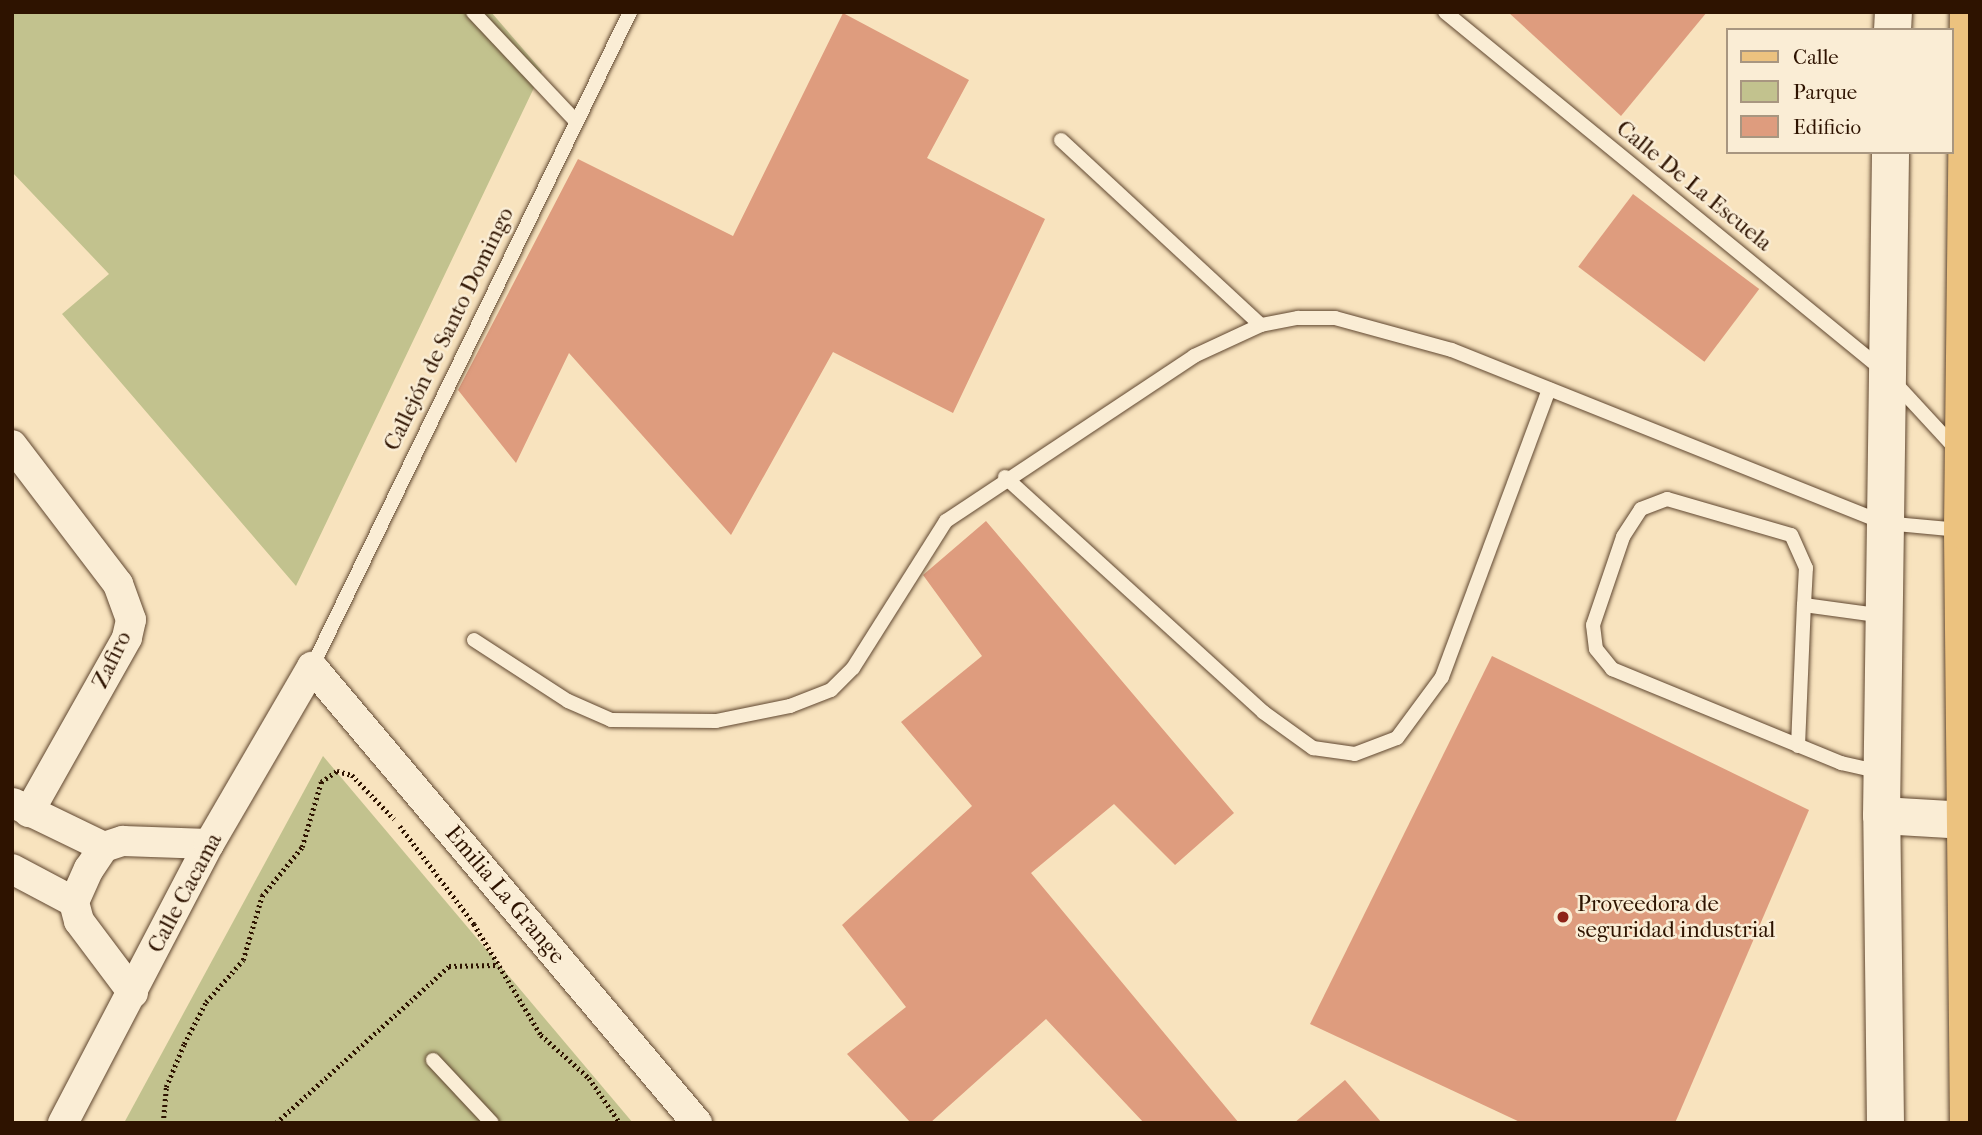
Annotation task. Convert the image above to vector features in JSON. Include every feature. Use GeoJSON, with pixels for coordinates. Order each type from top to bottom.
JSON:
{"type":"FeatureCollection","features":[{"type":"Feature","properties":{"kind":"main road"},"geometry":{"type":"LineString","coordinates":[[1969,12],[1966,531],[1969,1123]]}},
{"type":"Feature","properties":{"kind":"street"},"geometry":{"type":"LineString","coordinates":[[1885,1123],[1881,815],[1884,371],[1890,154]]}},
{"type":"Feature","properties":{"kind":"street","name":"Zafiro"},"geometry":{"type":"LineString","coordinates":[[12,445],[118,584],[131,621],[21,807]]}},
{"type":"Feature","properties":{"kind":"street","name":"Calle Cacama"},"geometry":{"type":"LineString","coordinates":[[63,1123],[209,844],[312,667]]}},
{"type":"Feature","properties":{"kind":"street","name":"Emilia La Grange"},"geometry":{"type":"LineString","coordinates":[[312,667],[697,1123]]}},
{"type":"Feature","properties":{"kind":"street"},"geometry":{"type":"LineString","coordinates":[[21,807],[104,847],[123,841],[209,844]]}},
{"type":"Feature","properties":{"kind":"street"},"geometry":{"type":"LineString","coordinates":[[1881,815],[1966,820]]}},
{"type":"Feature","properties":{"kind":"street"},"geometry":{"type":"LineString","coordinates":[[104,847],[74,902],[79,920],[133,993]]}},
{"type":"Feature","properties":{"kind":"street"},"geometry":{"type":"LineString","coordinates":[[12,869],[74,902]]}},
{"type":"Feature","properties":{"kind":"lane"},"geometry":{"type":"LineString","coordinates":[[473,12],[575,119]]}},
{"type":"Feature","properties":{"kind":"lane","name":"Callejón de Santo Domingo"},"geometry":{"type":"LineString","coordinates":[[312,667],[575,119],[630,12]]}},
{"type":"Feature","properties":{"kind":"lane","name":"Calle De La Escuela"},"geometry":{"type":"LineString","coordinates":[[1445,12],[1884,371],[1967,458]]}},
{"type":"Feature","properties":{"kind":"lane"},"geometry":{"type":"LineString","coordinates":[[1061,140],[1261,325]]}},
{"type":"Feature","properties":{"kind":"lane"},"geometry":{"type":"LineString","coordinates":[[474,640],[568,701],[611,720],[716,721],[790,706],[831,690],[853,668],[946,521],[1005,477],[1194,356],[1261,325],[1335,318],[1452,350],[1885,523],[1966,531]]}},
{"type":"Feature","properties":{"kind":"lane"},"geometry":{"type":"LineString","coordinates":[[1005,477],[1263,712],[1312,748],[1355,754],[1397,738],[1442,677],[1549,389]]}},
{"type":"Feature","properties":{"kind":"lane"},"geometry":{"type":"LineString","coordinates":[[1798,747],[1806,568],[1791,535],[1667,499],[1641,509],[1623,537],[1593,625],[1596,649],[1612,669],[1798,747],[1882,772]]}},
{"type":"Feature","properties":{"kind":"lane"},"geometry":{"type":"LineString","coordinates":[[1804,606],[1884,616]]}},
{"type":"Feature","properties":{"kind":"lane"},"geometry":{"type":"LineString","coordinates":[[433,1060],[492,1123]]}},
{"type":"Feature","properties":{"kind":"path"},"geometry":{"type":"LineString","coordinates":[[163,1123],[166,1087],[184,1044],[206,1002],[243,960],[262,897],[302,847],[314,798],[337,771],[352,775],[402,828],[474,924],[495,965],[541,1035],[589,1078],[620,1123]]}},
{"type":"Feature","properties":{"kind":"path"},"geometry":{"type":"LineString","coordinates":[[276,1123],[449,966],[495,965]]}},
{"type":"Feature","properties":{"kind":"green space"},"geometry":{"type":"Polygon","coordinates":[[[12,12],[491,12],[542,71],[296,586],[62,314],[109,274],[12,172],[12,12]]]}},
{"type":"Feature","properties":{"kind":"green space"},"geometry":{"type":"Polygon","coordinates":[[[323,756],[633,1123],[124,1123],[323,756]]]}},
{"type":"Feature","properties":{"kind":"building"},"geometry":{"type":"Polygon","coordinates":[[[1508,12],[1707,12],[1621,116],[1508,12]]]}},
{"type":"Feature","properties":{"kind":"building"},"geometry":{"type":"Polygon","coordinates":[[[843,13],[969,80],[927,158],[1045,219],[953,413],[833,352],[731,535],[569,353],[516,463],[458,390],[578,159],[733,236],[843,13]]]}},
{"type":"Feature","properties":{"kind":"building"},"geometry":{"type":"Polygon","coordinates":[[[1633,194],[1759,289],[1704,362],[1578,267],[1633,194]]]}},
{"type":"Feature","properties":{"kind":"building"},"geometry":{"type":"Polygon","coordinates":[[[986,521],[1234,813],[1175,865],[1114,804],[1031,873],[1239,1123],[1144,1123],[1046,1019],[930,1123],[911,1123],[847,1054],[906,1007],[842,925],[972,806],[901,722],[982,656],[923,575],[986,521]]]}},
{"type":"Feature","properties":{"kind":"building","name":"Proveedora de seguridad industrial"},"geometry":{"type":"Polygon","coordinates":[[[1492,656],[1809,810],[1675,1123],[1522,1123],[1310,1024],[1492,656]]]}},
{"type":"Feature","properties":{"kind":"building"},"geometry":{"type":"Polygon","coordinates":[[[1345,1080],[1382,1123],[1294,1123],[1345,1080]]]}},
{"type":"Feature","properties":{"kind":"place","name":"Proveedora de seguridad industrial"},"geometry":{"type":"Point","coordinates":[1563,917]}}]}
